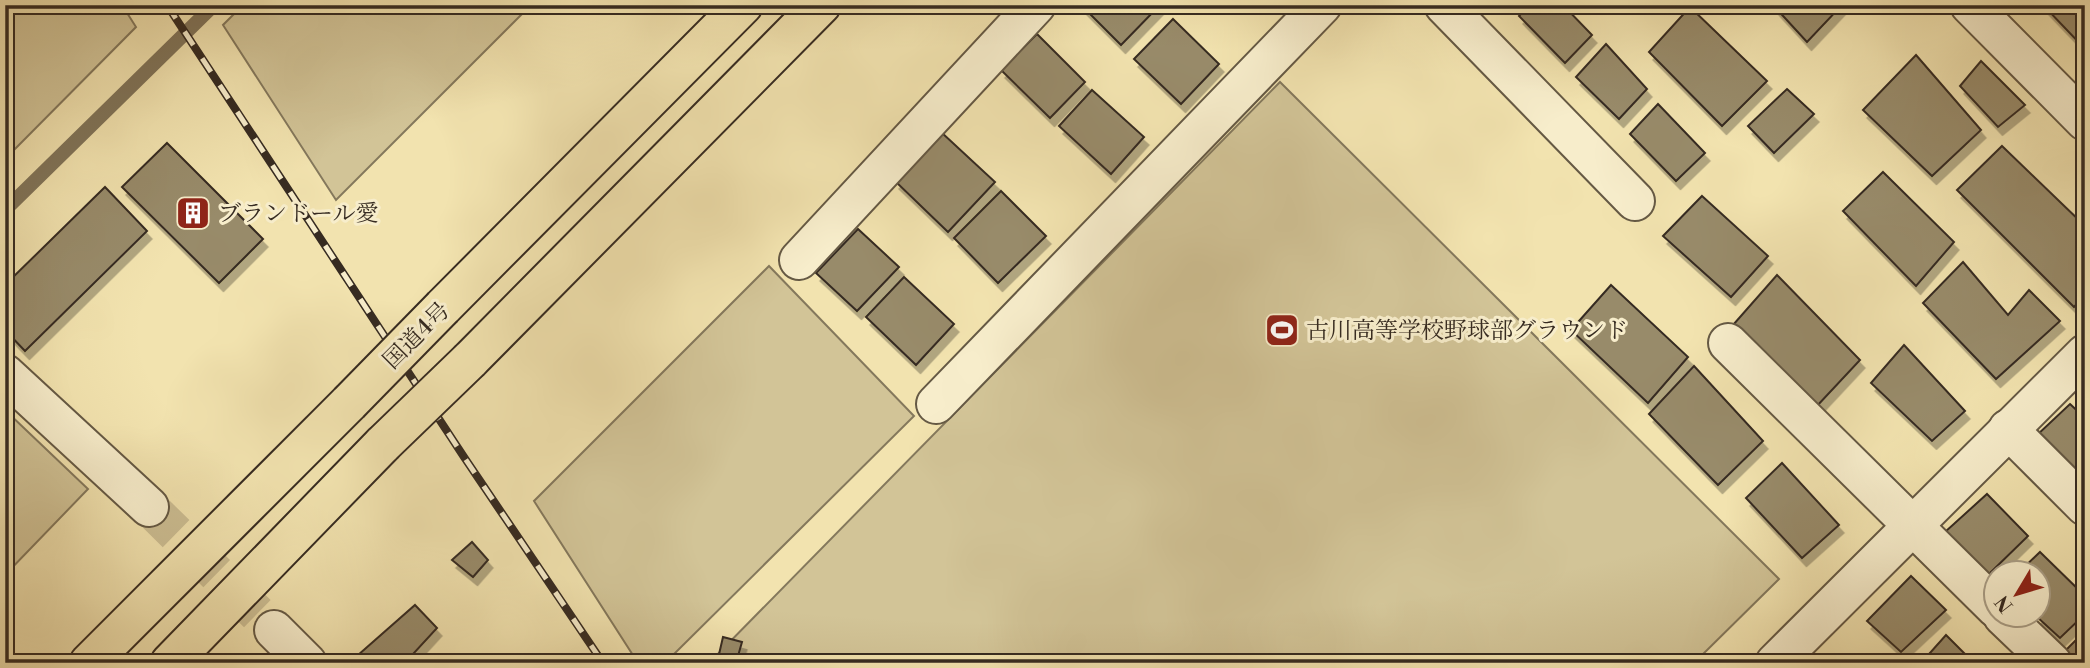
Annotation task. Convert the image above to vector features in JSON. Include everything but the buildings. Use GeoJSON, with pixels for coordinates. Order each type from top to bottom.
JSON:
{"type":"FeatureCollection","features":[{"type":"Feature","properties":{"kind":"highway","name":"国道4号"},"geometry":{"type":"LineString","coordinates":[[89,663],[743,5]]}},
{"type":"Feature","properties":{"kind":"highway"},"geometry":{"type":"LineString","coordinates":[[170,663],[383,444],[470,360],[821,5]]}},
{"type":"Feature","properties":{"kind":"street"},"geometry":{"type":"LineString","coordinates":[[799,260],[1036,5]]}},
{"type":"Feature","properties":{"kind":"street"},"geometry":{"type":"LineString","coordinates":[[936,404],[1322,5]]}},
{"type":"Feature","properties":{"kind":"street"},"geometry":{"type":"LineString","coordinates":[[1444,5],[1635,201]]}},
{"type":"Feature","properties":{"kind":"street"},"geometry":{"type":"LineString","coordinates":[[1970,5],[2085,121]]}},
{"type":"Feature","properties":{"kind":"street"},"geometry":{"type":"LineString","coordinates":[[1727,343],[1982,594]]}},
{"type":"Feature","properties":{"kind":"street"},"geometry":{"type":"LineString","coordinates":[[1775,663],[2085,354]]}},
{"type":"Feature","properties":{"kind":"street"},"geometry":{"type":"LineString","coordinates":[[5,374],[149,507]]}},
{"type":"Feature","properties":{"kind":"street"},"geometry":{"type":"LineString","coordinates":[[2008,429],[2085,506]]}},
{"type":"Feature","properties":{"kind":"street"},"geometry":{"type":"LineString","coordinates":[[274,630],[307,663]]}},
{"type":"Feature","properties":{"kind":"street"},"geometry":{"type":"LineString","coordinates":[[2018,630],[2052,663]]}},
{"type":"Feature","properties":{"kind":"shaded area"},"geometry":{"type":"Polygon","coordinates":[[[5,5],[122,5],[136,27],[5,159],[5,5]]]}},
{"type":"Feature","properties":{"kind":"shaded area"},"geometry":{"type":"Polygon","coordinates":[[[243,5],[531,5],[336,200],[223,25],[243,5]]]}},
{"type":"Feature","properties":{"kind":"shaded area","name":"古川高等学校野球部グラウンド"},"geometry":{"type":"Polygon","coordinates":[[[1280,82],[1779,579],[1694,663],[709,663],[1280,82]]]}},
{"type":"Feature","properties":{"kind":"shaded area"},"geometry":{"type":"Polygon","coordinates":[[[769,266],[914,416],[665,663],[638,663],[534,501],[769,266]]]}},
{"type":"Feature","properties":{"kind":"shaded area"},"geometry":{"type":"Polygon","coordinates":[[[5,410],[88,489],[5,575],[5,410]]]}},
{"type":"Feature","properties":{"kind":"waterway"},"geometry":{"type":"LineString","coordinates":[[5,210],[214,5]]}},
{"type":"Feature","properties":{"kind":"tunnel"},"geometry":{"type":"LineString","coordinates":[[149,507],[274,630]]}},
{"type":"Feature","properties":{"kind":"railway"},"geometry":{"type":"LineString","coordinates":[[167,5],[603,663]]}},
{"type":"Feature","properties":{"kind":"place","name":"ブランドール愛"},"geometry":{"type":"Point","coordinates":[193,213]}},
{"type":"Feature","properties":{"kind":"place","name":"古川高等学校野球部グラウンド"},"geometry":{"type":"Point","coordinates":[1282,330]}}]}
